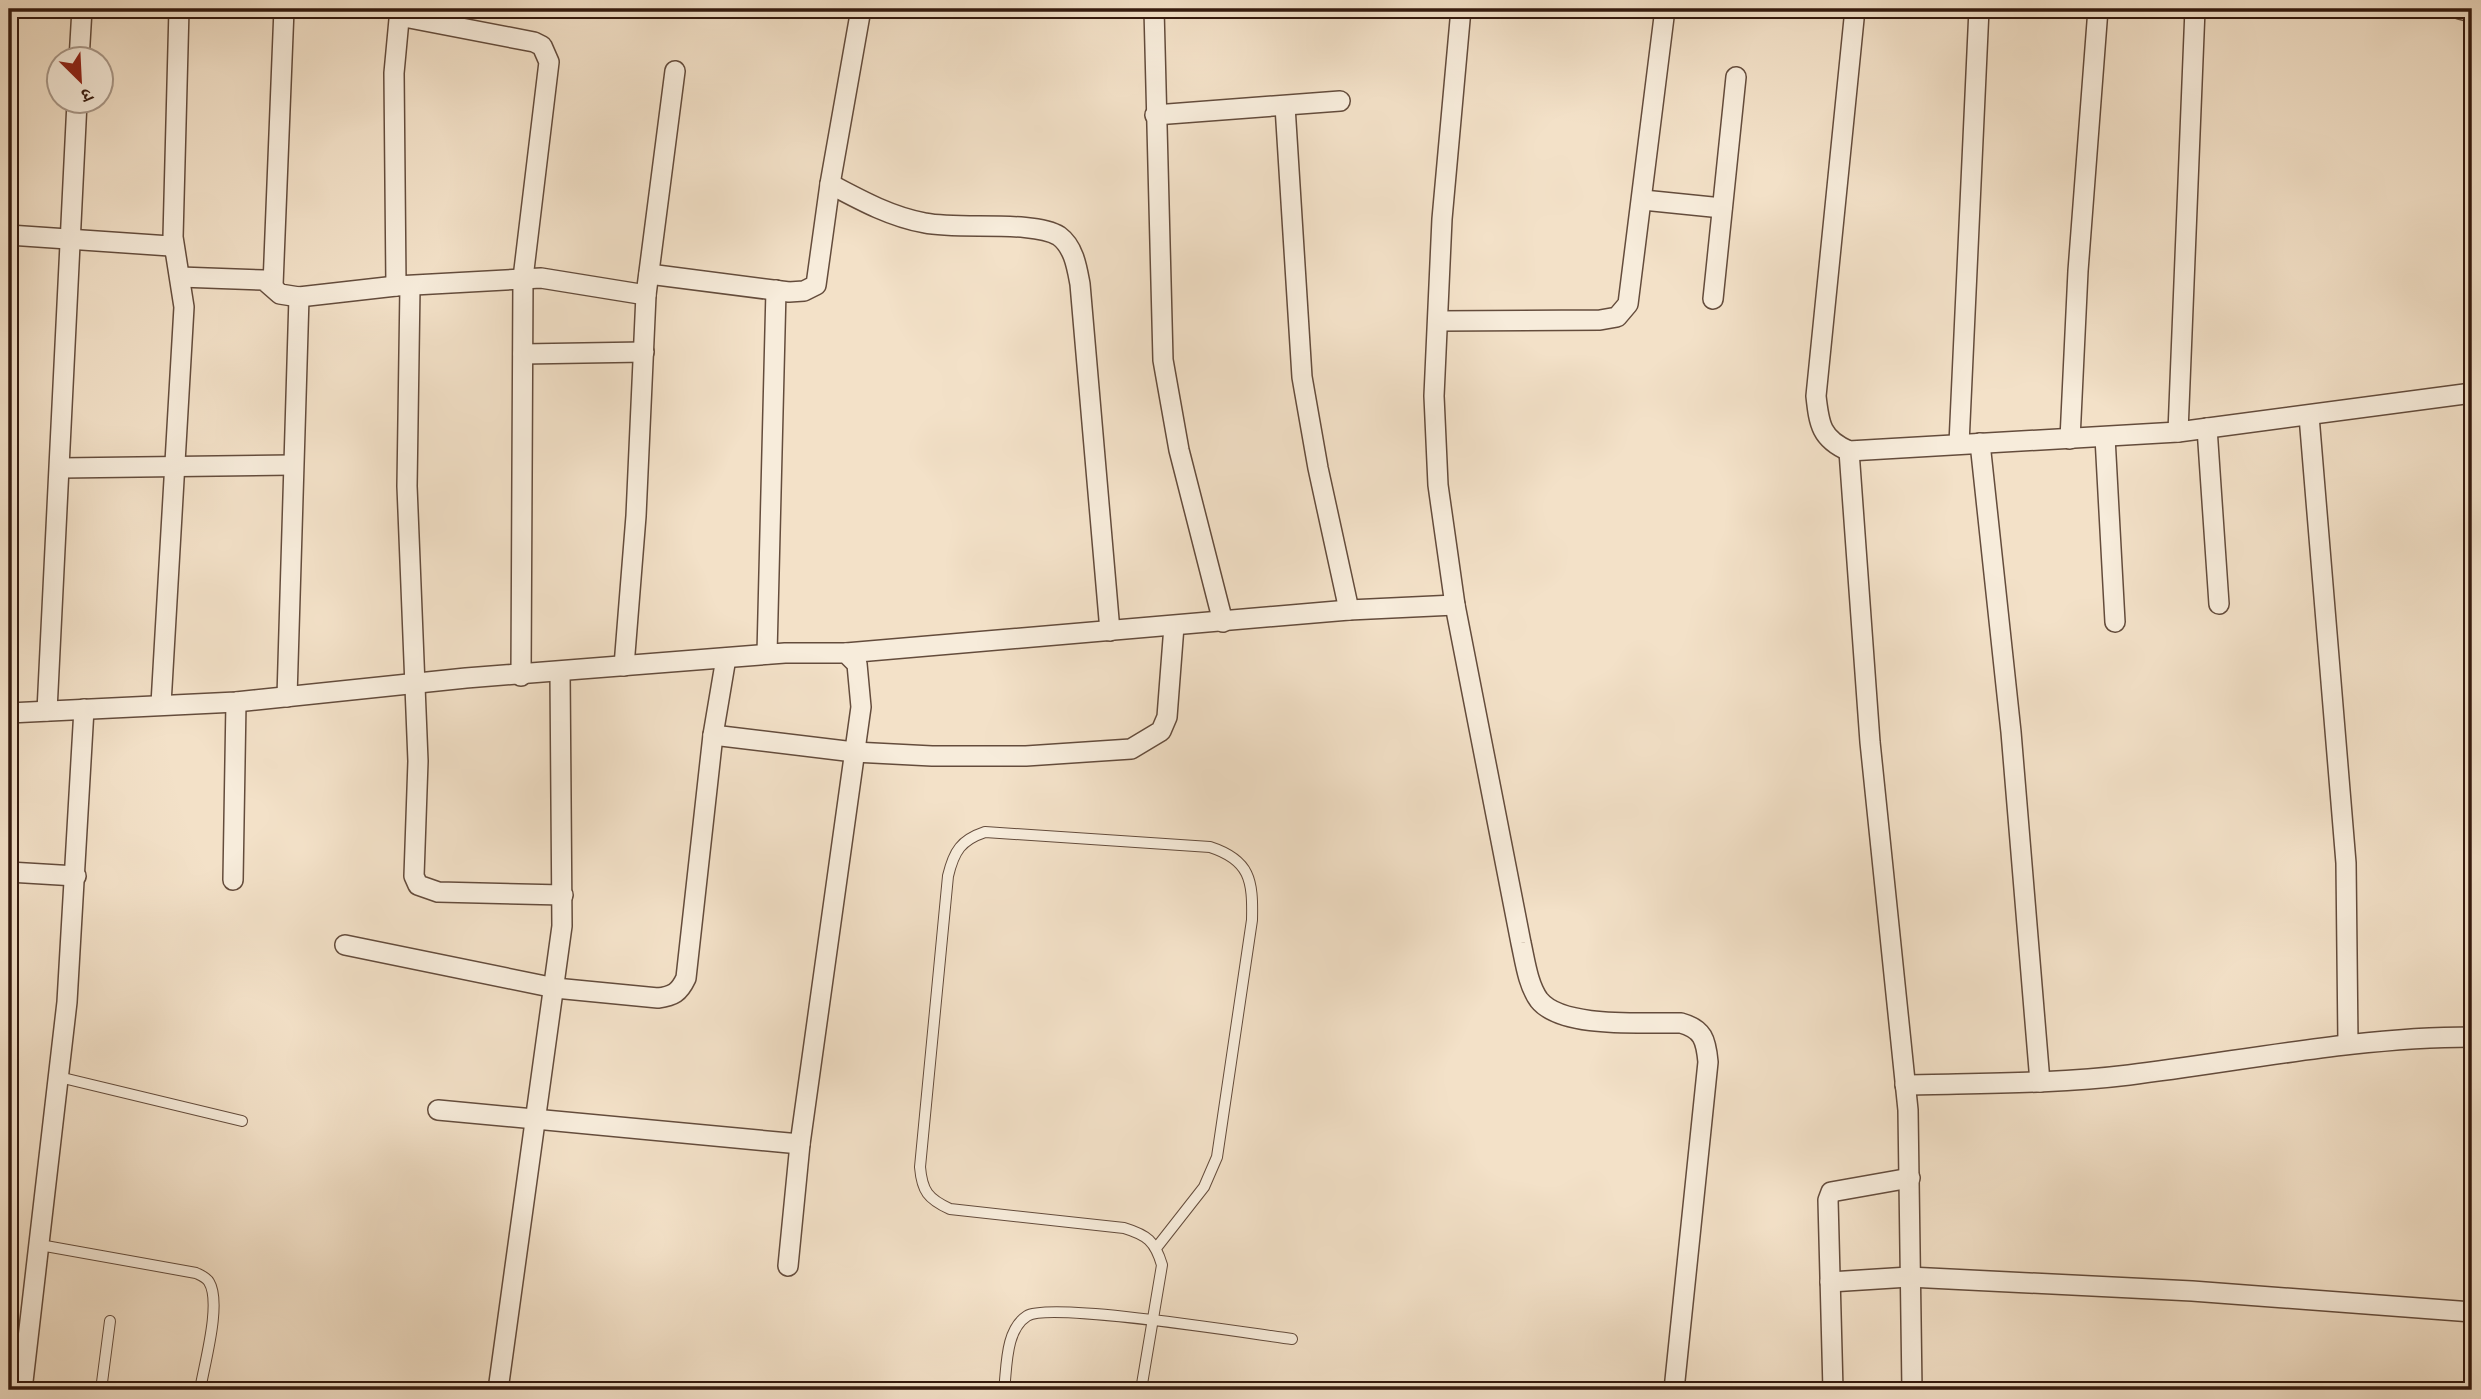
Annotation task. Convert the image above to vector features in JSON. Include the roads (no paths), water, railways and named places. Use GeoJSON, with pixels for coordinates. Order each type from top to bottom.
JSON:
{"type":"FeatureCollection","features":[{"type":"Feature","properties":{"kind":"street"},"geometry":{"type":"LineString","coordinates":[[80,46],[82,9]]}},
{"type":"Feature","properties":{"kind":"street"},"geometry":{"type":"LineString","coordinates":[[161,704],[184,307],[174,250],[179,9]]}},
{"type":"Feature","properties":{"kind":"street"},"geometry":{"type":"LineString","coordinates":[[273,285],[284,9]]}},
{"type":"Feature","properties":{"kind":"street"},"geometry":{"type":"LineString","coordinates":[[649,274],[776,290],[804,291],[816,285],[830,184],[861,9]]}},
{"type":"Feature","properties":{"kind":"street"},"geometry":{"type":"LineString","coordinates":[[1154,9],[1163,360],[1180,450],[1223,622]]}},
{"type":"Feature","properties":{"kind":"street"},"geometry":{"type":"LineString","coordinates":[[1461,9],[1442,219],[1434,396],[1438,485],[1455,605],[1521,943],[1538,999],[1552,1013],[1574,1019],[1681,1023],[1697,1028],[1706,1041],[1708,1062],[1674,1390]]}},
{"type":"Feature","properties":{"kind":"street"},"geometry":{"type":"LineString","coordinates":[[1438,321],[1600,320],[1617,317],[1628,304],[1633,285],[1665,9]]}},
{"type":"Feature","properties":{"kind":"street"},"geometry":{"type":"LineString","coordinates":[[1855,9],[1816,396],[1818,422],[1832,443],[1849,451],[2178,432],[2472,393]]}},
{"type":"Feature","properties":{"kind":"street"},"geometry":{"type":"LineString","coordinates":[[1959,444],[1979,9]]}},
{"type":"Feature","properties":{"kind":"street"},"geometry":{"type":"LineString","coordinates":[[2070,439],[2078,271],[2098,9]]}},
{"type":"Feature","properties":{"kind":"street"},"geometry":{"type":"LineString","coordinates":[[2178,432],[2195,9]]}},
{"type":"Feature","properties":{"kind":"street"},"geometry":{"type":"LineString","coordinates":[[2460,9],[2472,12]]}},
{"type":"Feature","properties":{"kind":"street"},"geometry":{"type":"LineString","coordinates":[[521,676],[523,278],[549,62],[547,54],[534,42],[399,13],[394,74],[418,761],[414,876],[418,885],[438,892],[563,895]]}},
{"type":"Feature","properties":{"kind":"street"},"geometry":{"type":"LineString","coordinates":[[624,666],[646,296],[675,71]]}},
{"type":"Feature","properties":{"kind":"street"},"geometry":{"type":"LineString","coordinates":[[1713,299],[1736,77]]}},
{"type":"Feature","properties":{"kind":"street"},"geometry":{"type":"LineString","coordinates":[[1155,115],[1340,102]]}},
{"type":"Feature","properties":{"kind":"street"},"geometry":{"type":"LineString","coordinates":[[1285,106],[1302,377],[1318,468],[1349,610]]}},
{"type":"Feature","properties":{"kind":"street"},"geometry":{"type":"LineString","coordinates":[[47,711],[76,116]]}},
{"type":"Feature","properties":{"kind":"street"},"geometry":{"type":"LineString","coordinates":[[830,184],[877,209],[923,223],[948,227],[1041,228],[1060,237],[1074,256],[1082,297],[1110,631]]}},
{"type":"Feature","properties":{"kind":"street"},"geometry":{"type":"LineString","coordinates":[[1643,200],[1723,208]]}},
{"type":"Feature","properties":{"kind":"street"},"geometry":{"type":"LineString","coordinates":[[9,235],[170,246],[174,250]]}},
{"type":"Feature","properties":{"kind":"street"},"geometry":{"type":"LineString","coordinates":[[180,277],[264,280],[273,285],[280,294],[299,297],[403,286],[523,278],[646,296]]}},
{"type":"Feature","properties":{"kind":"street"},"geometry":{"type":"LineString","coordinates":[[767,654],[776,290]]}},
{"type":"Feature","properties":{"kind":"street"},"geometry":{"type":"LineString","coordinates":[[287,697],[299,297]]}},
{"type":"Feature","properties":{"kind":"street"},"geometry":{"type":"LineString","coordinates":[[523,354],[644,352]]}},
{"type":"Feature","properties":{"kind":"street"},"geometry":{"type":"LineString","coordinates":[[2309,416],[2346,863],[2348,1043]]}},
{"type":"Feature","properties":{"kind":"street"},"geometry":{"type":"LineString","coordinates":[[2207,428],[2219,604]]}},
{"type":"Feature","properties":{"kind":"street"},"geometry":{"type":"LineString","coordinates":[[2105,437],[2115,622]]}},
{"type":"Feature","properties":{"kind":"street"},"geometry":{"type":"LineString","coordinates":[[1980,443],[2011,732],[2040,1082]]}},
{"type":"Feature","properties":{"kind":"street"},"geometry":{"type":"LineString","coordinates":[[1849,451],[1870,742],[1905,1085],[1910,1178],[1912,1390]]}},
{"type":"Feature","properties":{"kind":"street"},"geometry":{"type":"LineString","coordinates":[[61,468],[292,464]]}},
{"type":"Feature","properties":{"kind":"street"},"geometry":{"type":"LineString","coordinates":[[9,713],[236,702],[415,682],[521,676],[767,654],[846,653],[1349,610],[1455,605]]}},
{"type":"Feature","properties":{"kind":"street"},"geometry":{"type":"LineString","coordinates":[[713,735],[854,752],[1026,756],[1110,753],[1131,749],[1161,731],[1167,716],[1174,626]]}},
{"type":"Feature","properties":{"kind":"street"},"geometry":{"type":"LineString","coordinates":[[788,1266],[800,1144],[861,707],[861,682],[857,664],[846,653]]}},
{"type":"Feature","properties":{"kind":"street"},"geometry":{"type":"LineString","coordinates":[[345,945],[555,988],[658,998],[673,996],[680,990],[686,978],[713,735],[726,658]]}},
{"type":"Feature","properties":{"kind":"street"},"geometry":{"type":"LineString","coordinates":[[498,1390],[533,1121],[555,988],[563,895],[561,672]]}},
{"type":"Feature","properties":{"kind":"street"},"geometry":{"type":"LineString","coordinates":[[233,880],[236,702]]}},
{"type":"Feature","properties":{"kind":"street"},"geometry":{"type":"LineString","coordinates":[[22,1390],[59,1077],[76,876],[84,709]]}},
{"type":"Feature","properties":{"kind":"street"},"geometry":{"type":"LineString","coordinates":[[9,872],[76,876]]}},
{"type":"Feature","properties":{"kind":"street"},"geometry":{"type":"LineString","coordinates":[[1905,1085],[2040,1082],[2133,1074],[2348,1043],[2412,1037],[2472,1037]]}},
{"type":"Feature","properties":{"kind":"street"},"geometry":{"type":"LineString","coordinates":[[438,1110],[800,1144]]}},
{"type":"Feature","properties":{"kind":"street"},"geometry":{"type":"LineString","coordinates":[[1833,1390],[1827,1209],[1831,1192],[1910,1178]]}},
{"type":"Feature","properties":{"kind":"street"},"geometry":{"type":"LineString","coordinates":[[1829,1282],[1909,1277],[2229,1294],[2472,1312]]}},
{"type":"Feature","properties":{"kind":"lane"},"geometry":{"type":"LineString","coordinates":[[1141,1390],[1162,1265],[1157,1247],[1147,1235],[1124,1228],[950,1209],[933,1202],[922,1189],[920,1167],[948,876],[953,854],[967,838],[985,832],[1210,847],[1232,854],[1245,869],[1252,891],[1252,920],[1217,1157],[1204,1187],[1157,1247]]}},
{"type":"Feature","properties":{"kind":"lane"},"geometry":{"type":"LineString","coordinates":[[59,1077],[242,1121]]}},
{"type":"Feature","properties":{"kind":"lane"},"geometry":{"type":"LineString","coordinates":[[40,1245],[196,1273],[207,1279],[213,1291],[213,1310],[200,1390]]}},
{"type":"Feature","properties":{"kind":"lane"},"geometry":{"type":"LineString","coordinates":[[1004,1390],[1009,1351],[1016,1328],[1028,1315],[1047,1311],[1153,1320],[1292,1339]]}},
{"type":"Feature","properties":{"kind":"lane"},"geometry":{"type":"LineString","coordinates":[[102,1390],[110,1321]]}}]}
